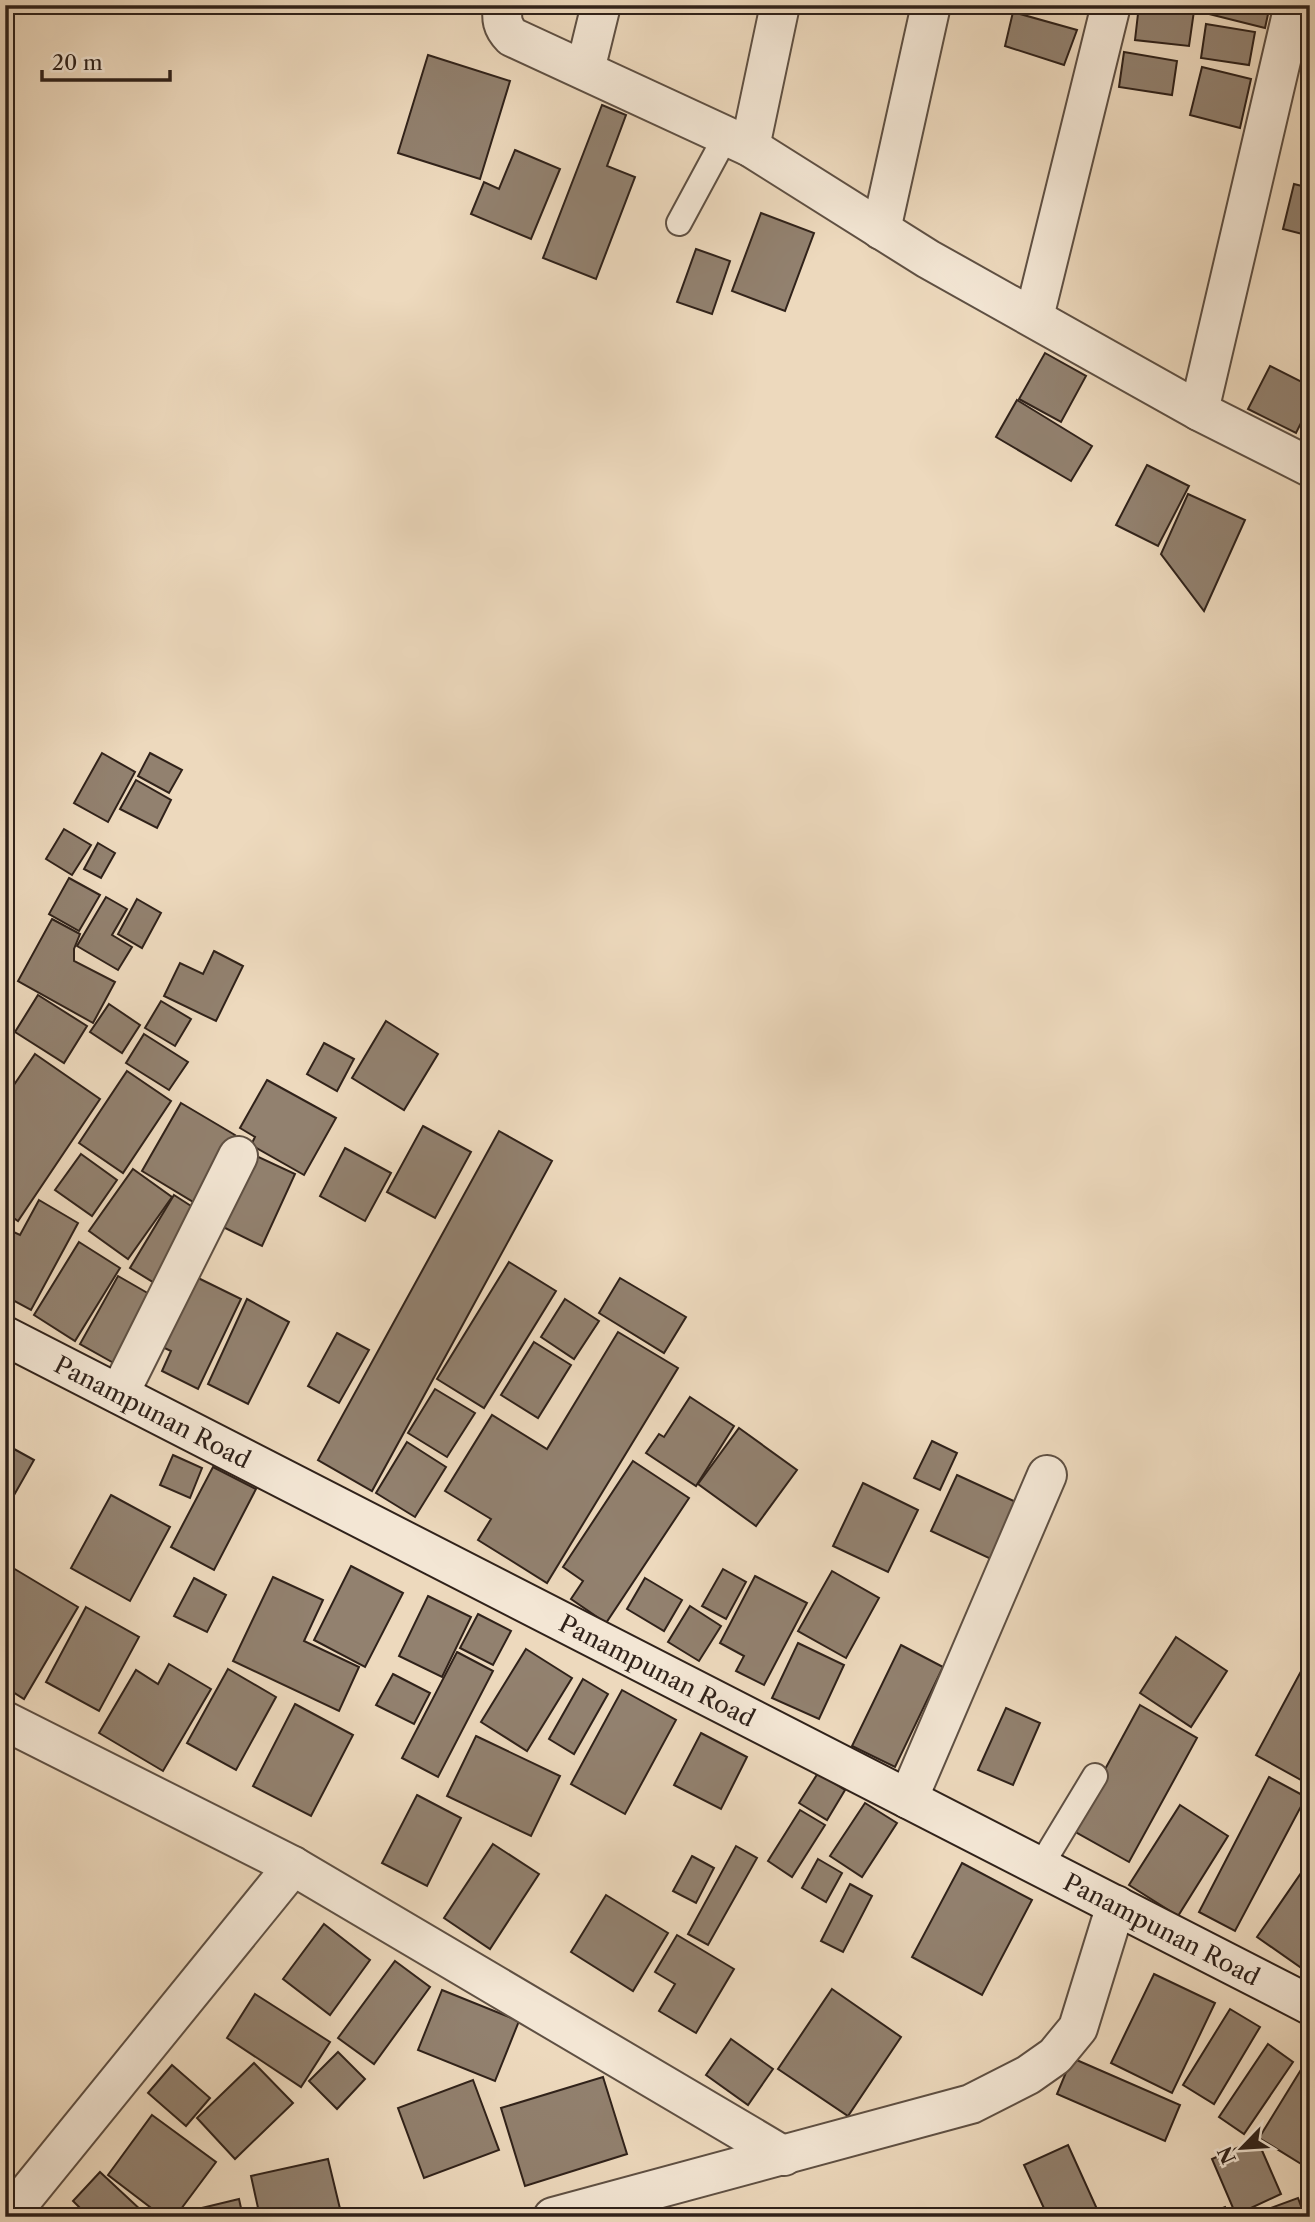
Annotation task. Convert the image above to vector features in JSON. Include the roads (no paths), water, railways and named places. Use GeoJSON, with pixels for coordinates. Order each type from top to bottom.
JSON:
{"type":"FeatureCollection","features":[{"type":"Feature","properties":{"kind":"street"},"geometry":{"type":"LineString","coordinates":[[503,5],[502,19],[505,29],[512,37],[738,142],[881,230],[1199,411],[1310,467]]}},
{"type":"Feature","properties":{"kind":"street"},"geometry":{"type":"LineString","coordinates":[[585,69],[601,5]]}},
{"type":"Feature","properties":{"kind":"street"},"geometry":{"type":"LineString","coordinates":[[738,142],[780,5]]}},
{"type":"Feature","properties":{"kind":"street"},"geometry":{"type":"LineString","coordinates":[[881,230],[931,5]]}},
{"type":"Feature","properties":{"kind":"street"},"geometry":{"type":"LineString","coordinates":[[1034,317],[1111,5]]}},
{"type":"Feature","properties":{"kind":"street"},"geometry":{"type":"LineString","coordinates":[[1199,411],[1294,5]]}},
{"type":"Feature","properties":{"kind":"street"},"geometry":{"type":"LineString","coordinates":[[119,1394],[238,1156]]}},
{"type":"Feature","properties":{"kind":"street","name":"Panampunan Road"},"geometry":{"type":"LineString","coordinates":[[5,1336],[1310,2005]]}},
{"type":"Feature","properties":{"kind":"street"},"geometry":{"type":"LineString","coordinates":[[908,1799],[1047,1475]]}},
{"type":"Feature","properties":{"kind":"street"},"geometry":{"type":"LineString","coordinates":[[5,1721],[293,1866],[784,2157]]}},
{"type":"Feature","properties":{"kind":"street"},"geometry":{"type":"LineString","coordinates":[[8,2217],[293,1866]]}},
{"type":"Feature","properties":{"kind":"street"},"geometry":{"type":"LineString","coordinates":[[553,2217],[784,2157],[971,2104],[999,2092],[1055,2056],[1078,2028],[1116,1905]]}},
{"type":"Feature","properties":{"kind":"lane"},"geometry":{"type":"LineString","coordinates":[[679,223],[738,142]]}},
{"type":"Feature","properties":{"kind":"lane"},"geometry":{"type":"LineString","coordinates":[[1040,1867],[1095,1776]]}}]}
